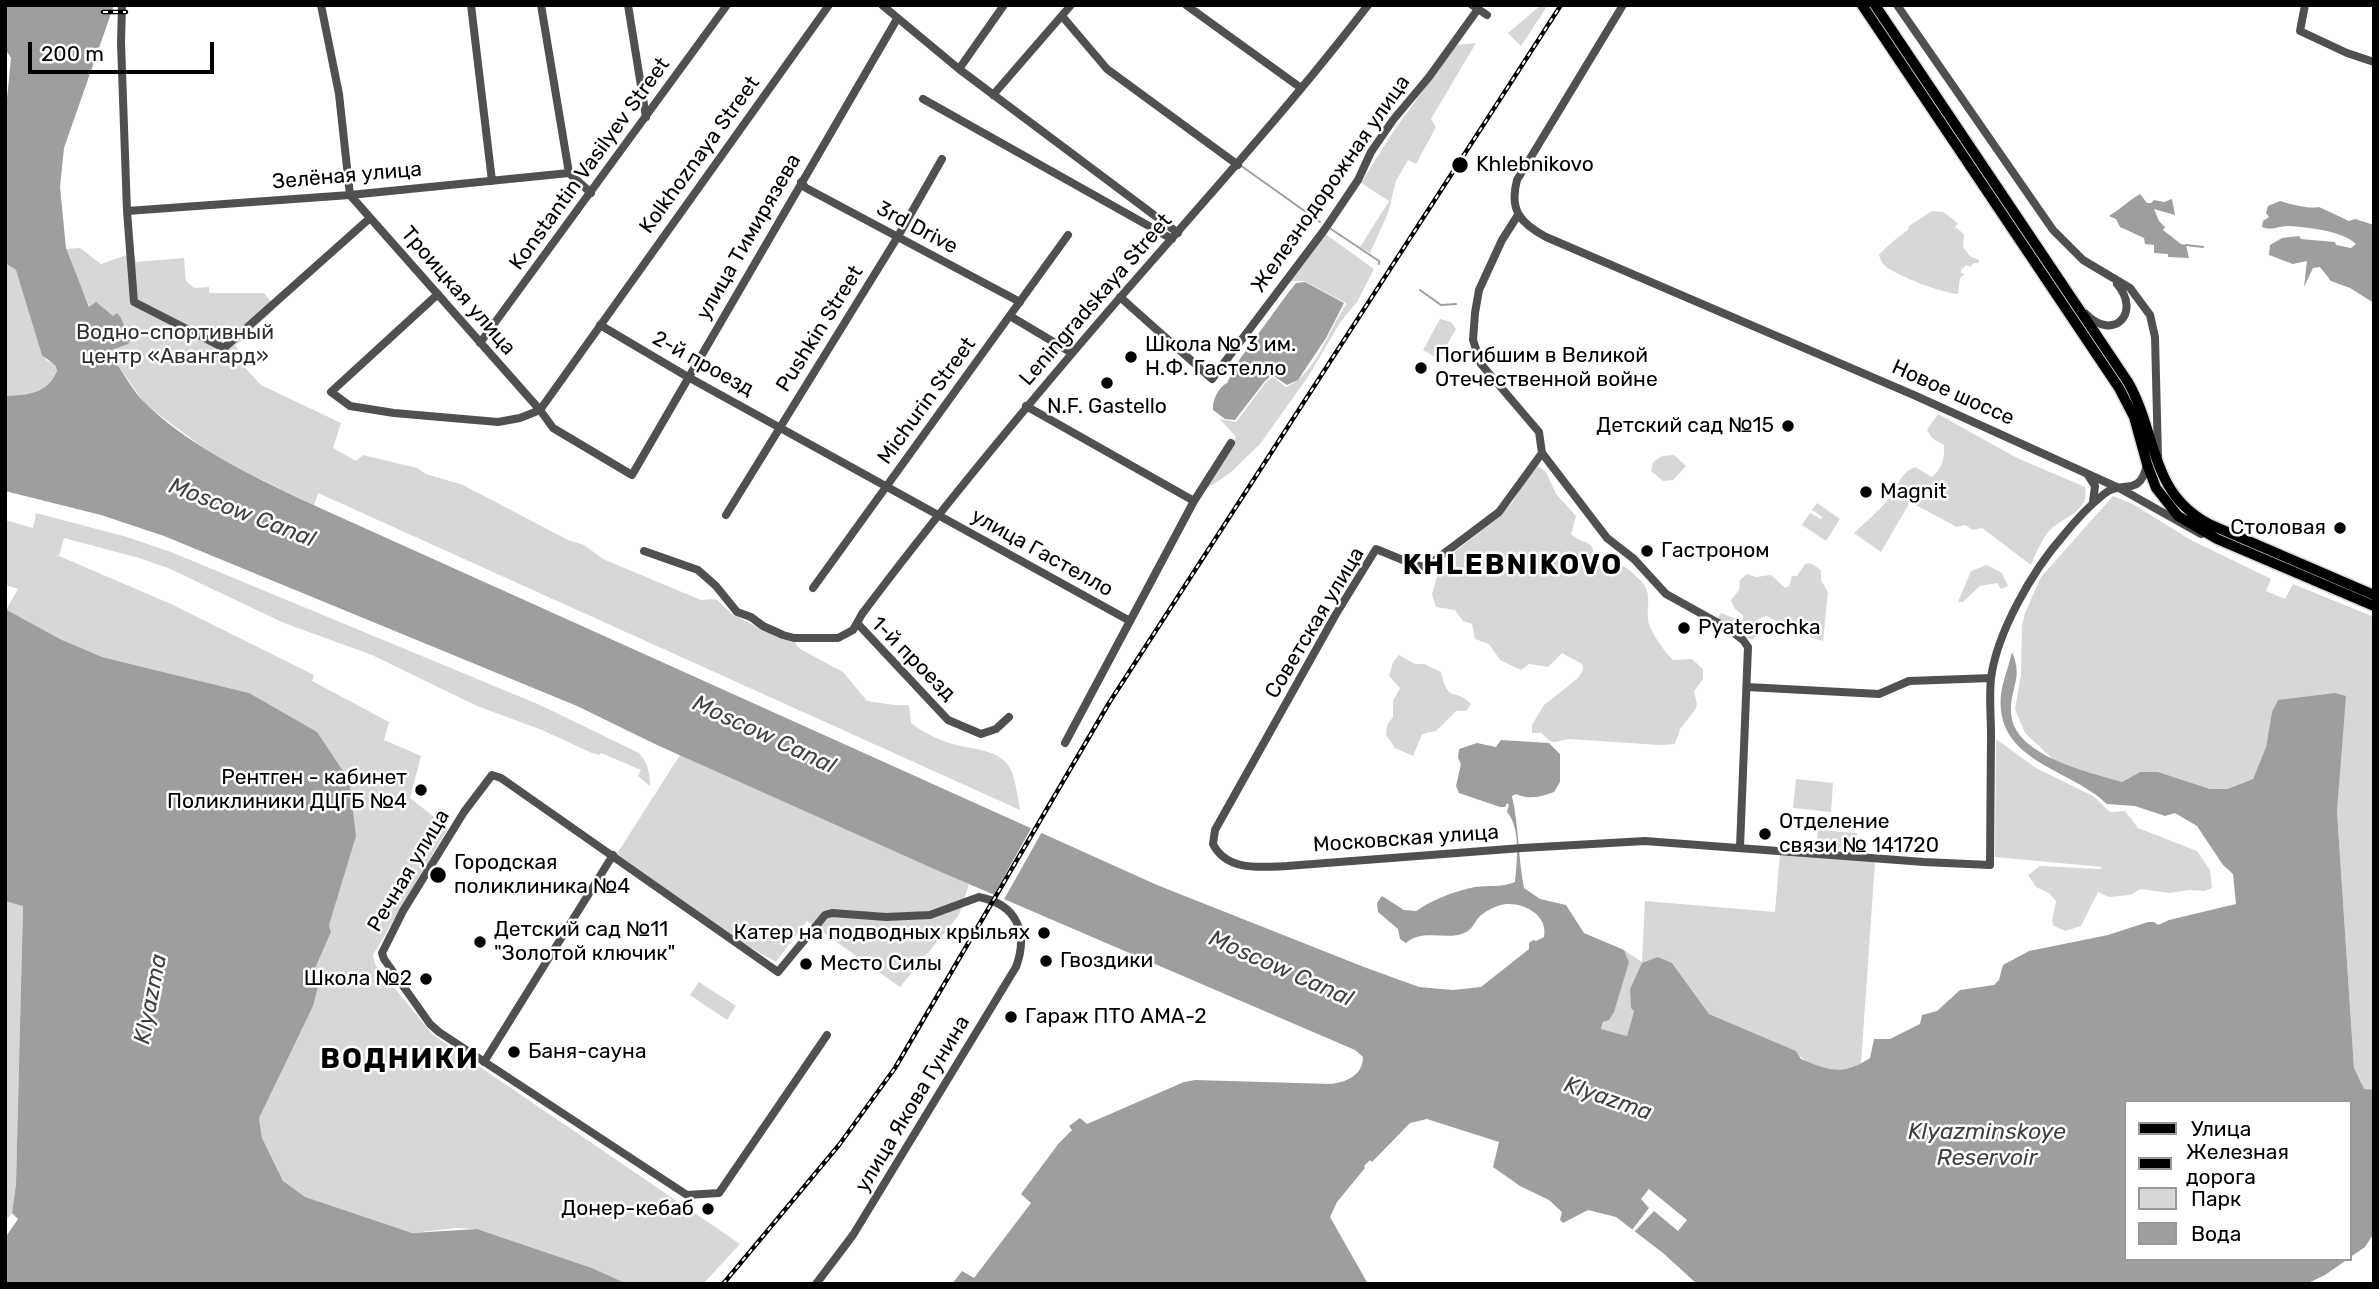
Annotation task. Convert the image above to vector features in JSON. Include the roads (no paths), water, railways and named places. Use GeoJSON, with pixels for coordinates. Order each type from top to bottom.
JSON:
{"type":"FeatureCollection","features":[{"type":"Feature","properties":{"kind":"main road"},"geometry":{"type":"LineString","coordinates":[[1862,5],[2067,291],[2136,395],[2159,466],[2173,495],[2201,520],[2374,594]]}},
{"type":"Feature","properties":{"kind":"main road"},"geometry":{"type":"LineString","coordinates":[[1875,5],[1929,95],[2119,388],[2134,417],[2156,488],[2169,507],[2184,520],[2217,539]]}},
{"type":"Feature","properties":{"kind":"main road","name":"Новое шоссе"},"geometry":{"type":"LineString","coordinates":[[2217,539],[2374,606]]}},
{"type":"Feature","properties":{"kind":"street"},"geometry":{"type":"LineString","coordinates":[[122,5],[127,211],[134,302],[224,348],[370,218]]}},
{"type":"Feature","properties":{"kind":"street"},"geometry":{"type":"LineString","coordinates":[[321,5],[339,94],[350,195]]}},
{"type":"Feature","properties":{"kind":"street"},"geometry":{"type":"LineString","coordinates":[[471,5],[492,181]]}},
{"type":"Feature","properties":{"kind":"street"},"geometry":{"type":"LineString","coordinates":[[541,5],[569,173],[591,193]]}},
{"type":"Feature","properties":{"kind":"street"},"geometry":{"type":"LineString","coordinates":[[628,5],[646,117]]}},
{"type":"Feature","properties":{"kind":"street","name":"Konstantin Vasilyev Street"},"geometry":{"type":"LineString","coordinates":[[480,343],[727,5]]}},
{"type":"Feature","properties":{"kind":"street","name":"Kolkhoznaya Street"},"geometry":{"type":"LineString","coordinates":[[540,410],[829,5]]}},
{"type":"Feature","properties":{"kind":"street"},"geometry":{"type":"LineString","coordinates":[[959,69],[1004,5]]}},
{"type":"Feature","properties":{"kind":"street"},"geometry":{"type":"LineString","coordinates":[[993,95],[1071,5]]}},
{"type":"Feature","properties":{"kind":"street"},"geometry":{"type":"LineString","coordinates":[[1186,5],[1301,88]]}},
{"type":"Feature","properties":{"kind":"street"},"geometry":{"type":"LineString","coordinates":[[1353,5],[1365,8]]}},
{"type":"Feature","properties":{"kind":"street"},"geometry":{"type":"LineString","coordinates":[[1622,5],[1517,180],[1514,193],[1518,215],[1502,240],[1484,278],[1475,313],[1473,340],[1481,364],[1539,432],[1542,453],[1611,543],[1634,559],[1666,594],[1729,629],[1743,640],[1749,651],[1740,847]]}},
{"type":"Feature","properties":{"kind":"street"},"geometry":{"type":"LineString","coordinates":[[1897,5],[2053,230],[2073,251],[2130,288],[2150,315],[2154,330],[2159,466]]}},
{"type":"Feature","properties":{"kind":"street"},"geometry":{"type":"LineString","coordinates":[[2305,5],[2300,31],[2347,53],[2374,62]]}},
{"type":"Feature","properties":{"kind":"street"},"geometry":{"type":"LineString","coordinates":[[885,6],[897,19],[959,69],[1175,236]]}},
{"type":"Feature","properties":{"kind":"street"},"geometry":{"type":"LineString","coordinates":[[1475,7],[1488,15]]}},
{"type":"Feature","properties":{"kind":"street","name":"Железнодорожная улица"},"geometry":{"type":"LineString","coordinates":[[1120,297],[1212,379],[1325,229],[1358,180],[1371,152],[1393,120],[1429,77],[1475,7]]}},
{"type":"Feature","properties":{"kind":"street","name":"Leningradskaya Street"},"geometry":{"type":"LineString","coordinates":[[858,624],[862,614],[937,515],[1026,406],[1238,165],[1365,8]]}},
{"type":"Feature","properties":{"kind":"street"},"geometry":{"type":"LineString","coordinates":[[1062,16],[1107,69],[1238,165]]}},
{"type":"Feature","properties":{"kind":"street","name":"улица Тимирязева"},"geometry":{"type":"LineString","coordinates":[[540,410],[553,428],[632,475],[897,19]]}},
{"type":"Feature","properties":{"kind":"street"},"geometry":{"type":"LineString","coordinates":[[923,99],[1175,236]]}},
{"type":"Feature","properties":{"kind":"street","name":"Pushkin Street"},"geometry":{"type":"LineString","coordinates":[[726,515],[897,238],[942,159]]}},
{"type":"Feature","properties":{"kind":"street","name":"Зелёная улица"},"geometry":{"type":"LineString","coordinates":[[127,211],[350,195],[569,173]]}},
{"type":"Feature","properties":{"kind":"street","name":"3rd Drive"},"geometry":{"type":"LineString","coordinates":[[801,182],[806,188],[897,238],[1020,302]]}},
{"type":"Feature","properties":{"kind":"street","name":"Троицкая улица"},"geometry":{"type":"LineString","coordinates":[[350,195],[540,410]]}},
{"type":"Feature","properties":{"kind":"street","name":"Новое шоссе"},"geometry":{"type":"LineString","coordinates":[[1518,215],[1526,225],[1546,237],[1916,396],[2086,473],[2108,486],[2121,489],[2191,530],[2217,539]]}},
{"type":"Feature","properties":{"kind":"street","name":"Michurin Street"},"geometry":{"type":"LineString","coordinates":[[813,588],[1068,235]]}},
{"type":"Feature","properties":{"kind":"street"},"geometry":{"type":"LineString","coordinates":[[2067,291],[2095,322],[2106,326],[2116,324],[2126,315],[2127,306],[2124,294],[2110,277]]}},
{"type":"Feature","properties":{"kind":"street"},"geometry":{"type":"LineString","coordinates":[[438,294],[331,392],[350,407],[498,422],[520,418],[540,410]]}},
{"type":"Feature","properties":{"kind":"street"},"geometry":{"type":"LineString","coordinates":[[1010,316],[1072,353]]}},
{"type":"Feature","properties":{"kind":"street","name":"2-й проезд"},"geometry":{"type":"LineString","coordinates":[[600,325],[937,515]]}},
{"type":"Feature","properties":{"kind":"street"},"geometry":{"type":"LineString","coordinates":[[1026,406],[1194,500]]}},
{"type":"Feature","properties":{"kind":"street"},"geometry":{"type":"LineString","coordinates":[[1065,743],[1194,500],[1231,443]]}},
{"type":"Feature","properties":{"kind":"street","name":"Советская улица"},"geometry":{"type":"LineString","coordinates":[[1230,862],[1217,852],[1213,845],[1215,830],[1336,614],[1376,549],[1426,567],[1500,512],[1542,453]]}},
{"type":"Feature","properties":{"kind":"street"},"geometry":{"type":"LineString","coordinates":[[2121,489],[2137,484],[2145,473],[2147,464]]}},
{"type":"Feature","properties":{"kind":"street"},"geometry":{"type":"LineString","coordinates":[[2086,473],[2095,486],[2095,498],[2091,505]]}},
{"type":"Feature","properties":{"kind":"street"},"geometry":{"type":"LineString","coordinates":[[1747,687],[1879,694],[1909,681],[1991,678],[2006,630],[2035,574],[2056,544],[2108,486]]}},
{"type":"Feature","properties":{"kind":"street","name":"улица Гастелло"},"geometry":{"type":"LineString","coordinates":[[937,515],[1130,621]]}},
{"type":"Feature","properties":{"kind":"street","name":"1-й проезд"},"geometry":{"type":"LineString","coordinates":[[645,551],[698,570],[716,586],[737,612],[783,635],[794,638],[838,638],[858,624],[948,720],[981,734],[996,729],[1009,717]]}},
{"type":"Feature","properties":{"kind":"street","name":"Московская улица"},"geometry":{"type":"LineString","coordinates":[[1230,862],[1254,867],[1287,866],[1645,841],[1924,862],[1990,864],[1991,678]]}},
{"type":"Feature","properties":{"kind":"street","name":"Речная улица"},"geometry":{"type":"LineString","coordinates":[[612,855],[496,775],[489,777],[403,911],[382,953],[384,959],[434,1028],[687,1195],[719,1193],[827,1035]]}},
{"type":"Feature","properties":{"kind":"street"},"geometry":{"type":"LineString","coordinates":[[484,1062],[612,855]]}},
{"type":"Feature","properties":{"kind":"street","name":"улица Якова Гунина"},"geometry":{"type":"LineString","coordinates":[[612,855],[778,972],[825,915],[922,916],[939,912],[973,897],[986,898],[1008,908],[1016,919],[1021,934],[1016,967],[853,1235],[816,1284]]}},
{"type":"Feature","properties":{"kind":"water","name":"Klyazminskoye Reservoir"},"geometry":{"type":"Polygon","coordinates":[[[5,5],[114,5],[64,148],[60,187],[66,248],[89,307],[96,302],[113,316],[117,313],[121,318],[130,340],[128,344],[109,351],[133,388],[166,422],[208,451],[320,508],[1157,885],[1419,987],[1453,990],[1481,987],[1529,949],[1529,943],[1544,937],[1544,928],[1536,914],[1530,909],[1513,904],[1488,910],[1464,933],[1420,936],[1406,943],[1400,939],[1398,929],[1378,912],[1377,903],[1382,896],[1404,910],[1416,911],[1459,891],[1515,882],[1517,846],[1514,827],[1507,812],[1509,805],[1507,803],[1505,807],[1500,807],[1459,793],[1456,786],[1461,764],[1458,758],[1459,749],[1477,743],[1496,747],[1501,740],[1549,743],[1560,754],[1560,782],[1554,792],[1535,797],[1516,794],[1512,796],[1522,877],[1524,888],[1540,899],[1566,905],[1584,933],[1624,950],[1629,962],[1614,1012],[1609,1020],[1603,1022],[1601,1029],[1627,1036],[1634,1011],[1631,1008],[1630,989],[1642,963],[1658,957],[1672,963],[1709,1014],[1796,1051],[1801,1059],[1836,1070],[1860,1064],[1870,1058],[1874,1039],[1890,1039],[1920,1024],[1922,1015],[1937,1011],[1960,990],[1994,985],[1999,980],[2003,965],[2029,951],[2108,935],[2148,922],[2158,925],[2236,904],[2233,874],[2223,865],[2197,826],[2175,813],[2165,816],[2135,806],[2107,804],[2092,792],[2038,761],[2009,735],[2002,717],[2001,694],[2012,652],[2017,675],[2011,710],[2014,726],[2023,739],[2054,760],[2122,782],[2140,772],[2158,772],[2210,789],[2227,789],[2253,779],[2266,747],[2272,712],[2278,700],[2335,693],[2346,696],[2337,811],[2354,1068],[2364,1089],[2374,1090],[2374,1233],[2365,1247],[2351,1257],[2351,1100],[2124,1100],[2124,1261],[2345,1261],[2306,1284],[1697,1284],[1663,1253],[1616,1217],[1588,1210],[1563,1223],[1560,1220],[1562,1212],[1549,1200],[1520,1186],[1493,1167],[1499,1142],[1427,1119],[1410,1123],[1372,1162],[1370,1160],[1364,1166],[1337,1202],[1330,1217],[1368,1284],[952,1284],[962,1271],[974,1278],[1031,1203],[1021,1194],[1072,1130],[1069,1126],[1080,1118],[1087,1124],[1184,1082],[1195,1080],[1337,1083],[1357,1073],[1363,1057],[1355,1050],[941,872],[657,745],[577,706],[164,536],[101,515],[5,491],[5,396],[36,392],[53,379],[57,371],[56,366],[42,355],[16,270],[5,263],[5,119],[11,58],[5,49],[5,5]]]}},
{"type":"Feature","properties":{"kind":"water"},"geometry":{"type":"Polygon","coordinates":[[[2140,194],[2147,203],[2172,199],[2175,215],[2154,209],[2165,227],[2163,230],[2186,245],[2189,258],[2154,253],[2154,245],[2145,244],[2144,238],[2120,227],[2116,219],[2109,216],[2140,194]]]}},
{"type":"Feature","properties":{"kind":"water"},"geometry":{"type":"Polygon","coordinates":[[[2280,201],[2319,207],[2349,221],[2355,219],[2374,225],[2374,303],[2350,288],[2331,281],[2320,267],[2313,268],[2304,287],[2307,261],[2293,264],[2269,255],[2270,245],[2282,238],[2299,236],[2301,239],[2335,242],[2336,245],[2351,248],[2356,244],[2334,233],[2314,229],[2262,227],[2263,221],[2269,217],[2266,213],[2268,206],[2280,201]]]}},
{"type":"Feature","properties":{"kind":"water"},"geometry":{"type":"Polygon","coordinates":[[[1305,282],[1344,303],[1326,338],[1298,380],[1287,385],[1272,375],[1235,420],[1225,419],[1213,410],[1218,391],[1227,383],[1237,363],[1288,293],[1296,283],[1305,282]]]}},
{"type":"Feature","properties":{"kind":"water","name":"Klyazma"},"geometry":{"type":"Polygon","coordinates":[[[5,609],[60,639],[102,657],[249,693],[317,732],[349,780],[356,836],[329,925],[331,932],[313,973],[320,978],[313,1006],[259,1118],[262,1138],[283,1181],[305,1197],[412,1233],[477,1229],[592,1268],[627,1284],[5,1284],[5,1238],[18,1219],[12,1213],[16,1184],[23,906],[5,901],[5,609]]]}},
{"type":"Feature","properties":{"kind":"waterway"},"geometry":{"type":"LineString","coordinates":[[1240,165],[1320,222]]}},
{"type":"Feature","properties":{"kind":"waterway"},"geometry":{"type":"LineString","coordinates":[[1331,229],[1379,261],[1379,264]]}},
{"type":"Feature","properties":{"kind":"waterway"},"geometry":{"type":"LineString","coordinates":[[2186,245],[2203,247]]}},
{"type":"Feature","properties":{"kind":"waterway"},"geometry":{"type":"LineString","coordinates":[[1420,290],[1441,305],[1456,304]]}},
{"type":"Feature","properties":{"kind":"railway"},"geometry":{"type":"LineString","coordinates":[[723,1284],[839,1145],[895,1068],[1109,703],[1561,5]]}},
{"type":"Feature","properties":{"kind":"railway"},"geometry":{"type":"LineString","coordinates":[[103,12],[126,12]]}},
{"type":"Feature","properties":{"kind":"place","name":"Khlebnikovo"},"geometry":{"type":"Point","coordinates":[1460,165]}},
{"type":"Feature","properties":{"kind":"place","name":"Школа № 3 им. Н.Ф. Гастелло"},"geometry":{"type":"Point","coordinates":[1131,357]}},
{"type":"Feature","properties":{"kind":"place","name":"Погибшим в Великой Отечественной войне"},"geometry":{"type":"Point","coordinates":[1421,368]}},
{"type":"Feature","properties":{"kind":"place","name":"N.F. Gastello"},"geometry":{"type":"Point","coordinates":[1107,383]}},
{"type":"Feature","properties":{"kind":"place","name":"Детский сад №15"},"geometry":{"type":"Point","coordinates":[1788,426]}},
{"type":"Feature","properties":{"kind":"place","name":"Magnit"},"geometry":{"type":"Point","coordinates":[1866,492]}},
{"type":"Feature","properties":{"kind":"place","name":"Столовая"},"geometry":{"type":"Point","coordinates":[2340,528]}},
{"type":"Feature","properties":{"kind":"place","name":"Гастроном"},"geometry":{"type":"Point","coordinates":[1647,551]}},
{"type":"Feature","properties":{"kind":"place","name":"Pyaterochka"},"geometry":{"type":"Point","coordinates":[1684,628]}},
{"type":"Feature","properties":{"kind":"place","name":"Рентген - кабинет Поликлиники ДЦГБ №4"},"geometry":{"type":"Point","coordinates":[421,790]}},
{"type":"Feature","properties":{"kind":"place","name":"Отделение связи № 141720"},"geometry":{"type":"Point","coordinates":[1765,834]}},
{"type":"Feature","properties":{"kind":"place","name":"Городская поликлиника №4"},"geometry":{"type":"Point","coordinates":[438,875]}},
{"type":"Feature","properties":{"kind":"place","name":"Катер на подводных крыльях"},"geometry":{"type":"Point","coordinates":[1044,933]}},
{"type":"Feature","properties":{"kind":"place","name":"Детский сад №11 \"Золотой ключик\""},"geometry":{"type":"Point","coordinates":[480,942]}},
{"type":"Feature","properties":{"kind":"place","name":"Гвоздики"},"geometry":{"type":"Point","coordinates":[1046,961]}},
{"type":"Feature","properties":{"kind":"place","name":"Место Силы"},"geometry":{"type":"Point","coordinates":[806,964]}},
{"type":"Feature","properties":{"kind":"place","name":"Школа №2"},"geometry":{"type":"Point","coordinates":[426,979]}},
{"type":"Feature","properties":{"kind":"place","name":"Гараж ПТО АМА-2"},"geometry":{"type":"Point","coordinates":[1011,1017]}},
{"type":"Feature","properties":{"kind":"place","name":"Баня-сауна"},"geometry":{"type":"Point","coordinates":[514,1052]}},
{"type":"Feature","properties":{"kind":"place","name":"Донер-кебаб"},"geometry":{"type":"Point","coordinates":[708,1209]}},
{"type":"Feature","properties":{"kind":"district","name":"KHLEBNIKOVO"},"geometry":{"type":"Point","coordinates":[1513,566]}},
{"type":"Feature","properties":{"kind":"district","name":"ВОДНИКИ"},"geometry":{"type":"Point","coordinates":[400,1060]}},
{"type":"Feature","properties":{"kind":"park label","name":"Водно-спортивный центр «Авангард»"},"geometry":{"type":"Point","coordinates":[175,345]}},
{"type":"Feature","properties":{"kind":"water label","name":"Moscow Canal"},"geometry":{"type":"Point","coordinates":[242,513]}},
{"type":"Feature","properties":{"kind":"water label","name":"Moscow Canal"},"geometry":{"type":"Point","coordinates":[764,735]}},
{"type":"Feature","properties":{"kind":"water label","name":"Moscow Canal"},"geometry":{"type":"Point","coordinates":[1281,969]}}]}
